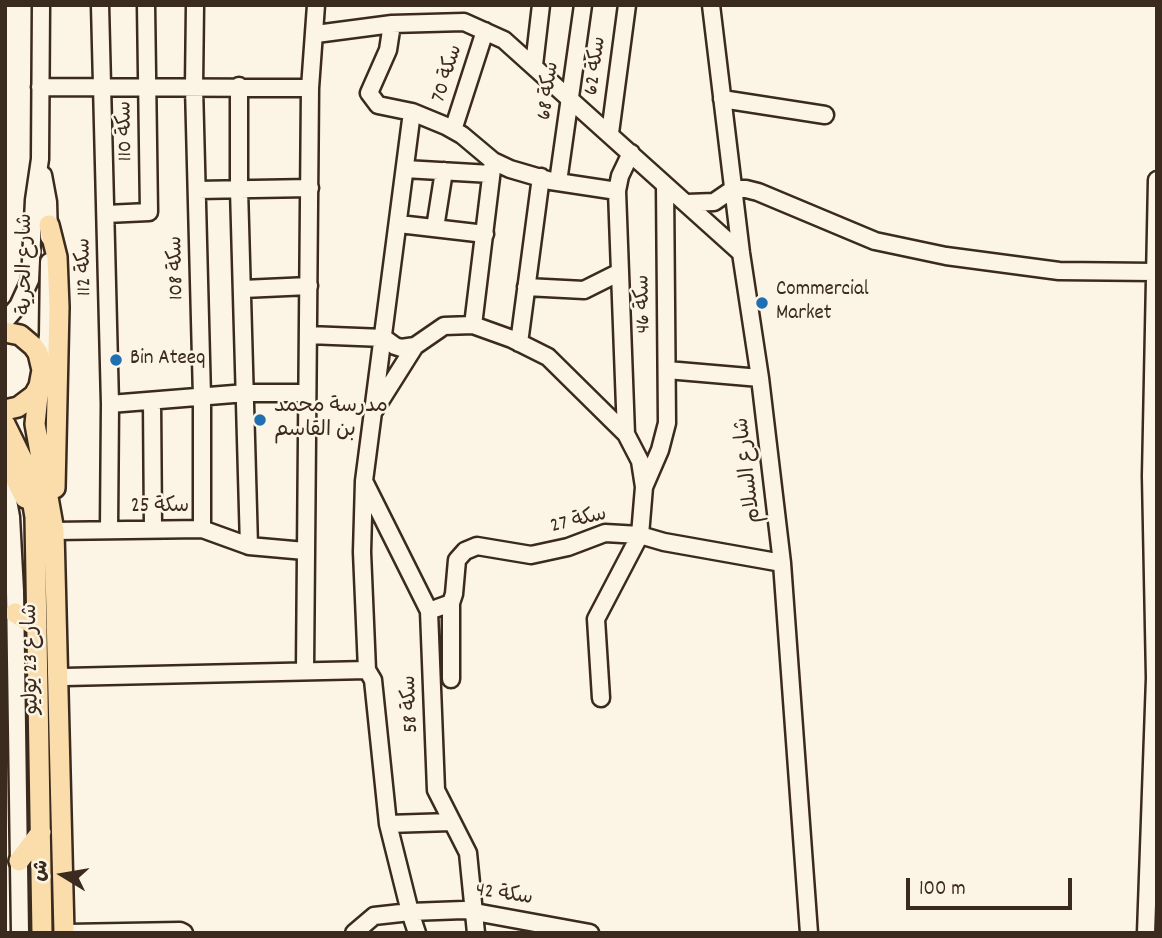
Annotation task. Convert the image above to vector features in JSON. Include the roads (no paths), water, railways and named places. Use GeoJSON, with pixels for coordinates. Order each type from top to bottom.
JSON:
{"type":"FeatureCollection","features":[{"type":"Feature","properties":{"kind":"main road"},"geometry":{"type":"LineString","coordinates":[[49,225],[57,257],[59,307],[54,531]]}},
{"type":"Feature","properties":{"kind":"main road"},"geometry":{"type":"LineString","coordinates":[[5,332],[20,335],[33,346],[38,353],[40,378],[27,402],[5,410]]}},
{"type":"Feature","properties":{"kind":"main road","name":"شارع 23 يوليو"},"geometry":{"type":"LineString","coordinates":[[40,378],[35,424],[54,531],[66,933]]}},
{"type":"Feature","properties":{"kind":"main road","name":"شارع 23 يوليو"},"geometry":{"type":"LineString","coordinates":[[5,424],[27,469],[34,517],[42,933]]}},
{"type":"Feature","properties":{"kind":"main road"},"geometry":{"type":"LineString","coordinates":[[5,458],[34,517]]}},
{"type":"Feature","properties":{"kind":"main road"},"geometry":{"type":"LineString","coordinates":[[15,613],[37,627]]}},
{"type":"Feature","properties":{"kind":"main road"},"geometry":{"type":"LineString","coordinates":[[19,861],[41,832]]}},
{"type":"Feature","properties":{"kind":"street","name":"شارع الحرية"},"geometry":{"type":"LineString","coordinates":[[5,321],[18,306],[30,280],[34,201],[40,159],[41,5]]}},
{"type":"Feature","properties":{"kind":"street","name":"سكة 112"},"geometry":{"type":"LineString","coordinates":[[100,5],[110,404],[109,529]]}},
{"type":"Feature","properties":{"kind":"street","name":"سكة 110"},"geometry":{"type":"LineString","coordinates":[[106,214],[149,212],[146,5]]}},
{"type":"Feature","properties":{"kind":"street","name":"سكة 108"},"geometry":{"type":"LineString","coordinates":[[195,5],[202,529]]}},
{"type":"Feature","properties":{"kind":"street"},"geometry":{"type":"LineString","coordinates":[[305,670],[310,88],[316,5]]}},
{"type":"Feature","properties":{"kind":"street"},"geometry":{"type":"LineString","coordinates":[[534,65],[541,5]]}},
{"type":"Feature","properties":{"kind":"street","name":"سكة 68"},"geometry":{"type":"LineString","coordinates":[[558,182],[583,5]]}},
{"type":"Feature","properties":{"kind":"street","name":"شارع السلام"},"geometry":{"type":"LineString","coordinates":[[710,5],[782,563],[809,933]]}},
{"type":"Feature","properties":{"kind":"street","name":"سكة 62"},"geometry":{"type":"LineString","coordinates":[[610,133],[630,6]]}},
{"type":"Feature","properties":{"kind":"street"},"geometry":{"type":"LineString","coordinates":[[316,34],[455,13],[464,22],[503,40],[534,65],[665,185],[695,204],[741,253]]}},
{"type":"Feature","properties":{"kind":"street"},"geometry":{"type":"LineString","coordinates":[[392,24],[388,50],[369,93],[378,105],[412,112],[453,130],[491,168]]}},
{"type":"Feature","properties":{"kind":"street","name":"سكة 70"},"geometry":{"type":"LineString","coordinates":[[453,130],[485,31]]}},
{"type":"Feature","properties":{"kind":"street"},"geometry":{"type":"LineString","coordinates":[[239,86],[239,189],[250,546]]}},
{"type":"Feature","properties":{"kind":"street"},"geometry":{"type":"LineString","coordinates":[[40,87],[310,88]]}},
{"type":"Feature","properties":{"kind":"street"},"geometry":{"type":"LineString","coordinates":[[722,99],[825,115]]}},
{"type":"Feature","properties":{"kind":"street"},"geometry":{"type":"LineString","coordinates":[[412,112],[364,481],[362,552],[367,670],[373,680],[388,824],[417,933]]}},
{"type":"Feature","properties":{"kind":"street"},"geometry":{"type":"LineString","coordinates":[[626,434],[617,191],[631,153]]}},
{"type":"Feature","properties":{"kind":"street","name":"شارع الحرية"},"geometry":{"type":"LineString","coordinates":[[40,159],[48,202],[49,225],[48,336],[40,378]]}},
{"type":"Feature","properties":{"kind":"street"},"geometry":{"type":"LineString","coordinates":[[405,169],[444,172],[491,168],[617,191]]}},
{"type":"Feature","properties":{"kind":"street"},"geometry":{"type":"LineString","coordinates":[[473,326],[491,168]]}},
{"type":"Feature","properties":{"kind":"street"},"geometry":{"type":"LineString","coordinates":[[435,228],[444,172]]}},
{"type":"Feature","properties":{"kind":"street"},"geometry":{"type":"LineString","coordinates":[[519,343],[541,177]]}},
{"type":"Feature","properties":{"kind":"street"},"geometry":{"type":"LineString","coordinates":[[1150,932],[1155,678],[1151,476],[1157,180]]}},
{"type":"Feature","properties":{"kind":"street","name":"سكة 46"},"geometry":{"type":"LineString","coordinates":[[644,487],[660,450],[667,423],[665,185]]}},
{"type":"Feature","properties":{"kind":"street"},"geometry":{"type":"LineString","coordinates":[[197,190],[310,188]]}},
{"type":"Feature","properties":{"kind":"street"},"geometry":{"type":"LineString","coordinates":[[695,204],[714,202],[733,189],[758,192],[875,241],[946,256],[1059,271],[1154,272]]}},
{"type":"Feature","properties":{"kind":"street"},"geometry":{"type":"LineString","coordinates":[[695,204],[727,209],[737,216]]}},
{"type":"Feature","properties":{"kind":"street"},"geometry":{"type":"LineString","coordinates":[[399,224],[485,234]]}},
{"type":"Feature","properties":{"kind":"street"},"geometry":{"type":"LineString","coordinates":[[526,287],[584,290],[620,272]]}},
{"type":"Feature","properties":{"kind":"street"},"geometry":{"type":"LineString","coordinates":[[243,289],[309,286]]}},
{"type":"Feature","properties":{"kind":"street"},"geometry":{"type":"LineString","coordinates":[[374,411],[415,346],[444,326],[473,326],[548,357],[626,434],[640,461],[644,487],[640,535],[596,619],[601,698]]}},
{"type":"Feature","properties":{"kind":"street"},"geometry":{"type":"LineString","coordinates":[[308,335],[384,338],[401,348],[415,346]]}},
{"type":"Feature","properties":{"kind":"street"},"geometry":{"type":"LineString","coordinates":[[667,370],[760,378]]}},
{"type":"Feature","properties":{"kind":"street"},"geometry":{"type":"LineString","coordinates":[[110,404],[246,393],[306,393]]}},
{"type":"Feature","properties":{"kind":"street"},"geometry":{"type":"LineString","coordinates":[[152,401],[153,528]]}},
{"type":"Feature","properties":{"kind":"street","name":"سكة 58"},"geometry":{"type":"LineString","coordinates":[[364,481],[429,611],[436,790],[468,853],[476,933]]}},
{"type":"Feature","properties":{"kind":"street"},"geometry":{"type":"LineString","coordinates":[[5,484],[11,517],[15,613],[20,933]]}},
{"type":"Feature","properties":{"kind":"street","name":"سكة 25"},"geometry":{"type":"LineString","coordinates":[[54,531],[202,529],[250,546],[305,551]]}},
{"type":"Feature","properties":{"kind":"street","name":"سكة 27"},"geometry":{"type":"LineString","coordinates":[[451,603],[457,560],[470,547],[477,546],[531,555],[568,547],[605,533],[640,535],[664,542],[782,563]]}},
{"type":"Feature","properties":{"kind":"street"},"geometry":{"type":"LineString","coordinates":[[429,611],[451,603],[452,679]]}},
{"type":"Feature","properties":{"kind":"street"},"geometry":{"type":"LineString","coordinates":[[59,677],[367,670]]}},
{"type":"Feature","properties":{"kind":"street"},"geometry":{"type":"LineString","coordinates":[[388,824],[451,822]]}},
{"type":"Feature","properties":{"kind":"street","name":"سكة 42"},"geometry":{"type":"LineString","coordinates":[[354,933],[374,916],[410,912],[475,912],[548,929],[590,933]]}},
{"type":"Feature","properties":{"kind":"street"},"geometry":{"type":"LineString","coordinates":[[66,933],[184,933]]}},
{"type":"Feature","properties":{"kind":"place","name":"Commercial Market"},"geometry":{"type":"Point","coordinates":[762,303]}},
{"type":"Feature","properties":{"kind":"place","name":"Bin Ateeq"},"geometry":{"type":"Point","coordinates":[116,360]}},
{"type":"Feature","properties":{"kind":"place","name":"مدرسة محمد بن القاسم"},"geometry":{"type":"Point","coordinates":[260,420]}}]}
